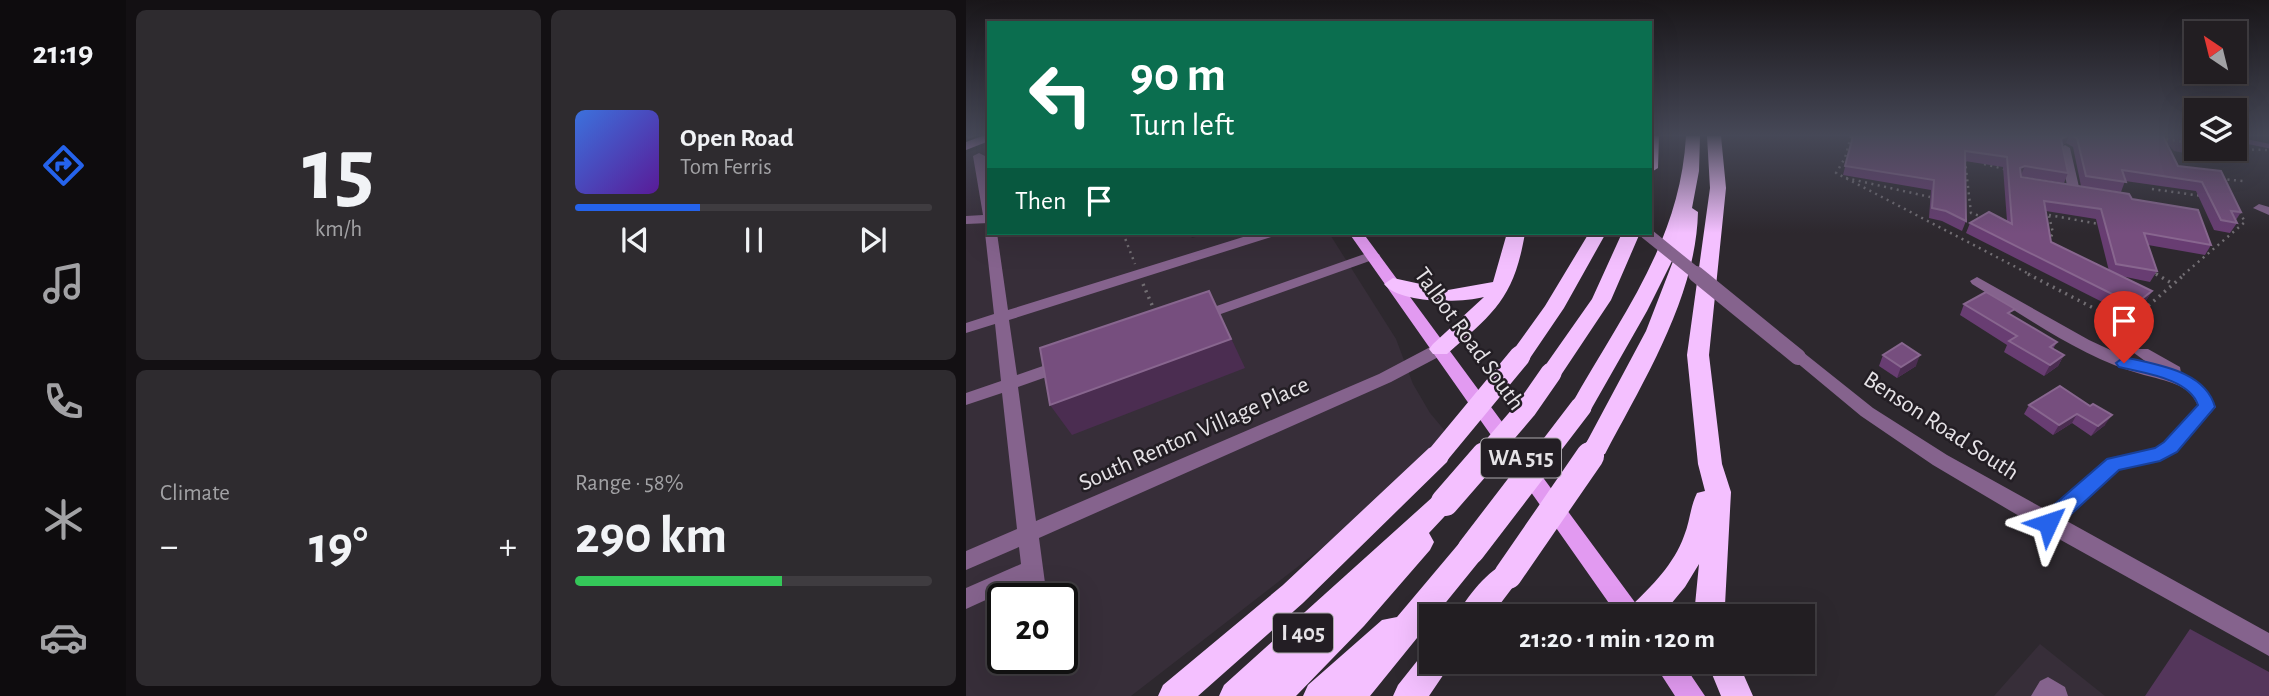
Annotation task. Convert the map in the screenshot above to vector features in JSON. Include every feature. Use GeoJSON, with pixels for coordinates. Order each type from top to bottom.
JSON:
{"type":"FeatureCollection","features":[{"type":"Feature","properties":{"kind":"highway"},"geometry":{"type":"LineString","coordinates":[[1483,604],[1508,575],[1596,447],[1650,344],[1674,285],[1691,222],[1688,193],[1690,168]]}},
{"type":"Feature","properties":{"kind":"highway"},"geometry":{"type":"LineString","coordinates":[[1710,604],[1718,492],[1710,464],[1698,355],[1718,188],[1716,168]]}},
{"type":"Feature","properties":{"kind":"highway"},"geometry":{"type":"LineString","coordinates":[[1350,696],[1471,550],[1581,407],[1658,270],[1678,227],[1688,193]]}},
{"type":"Feature","properties":{"kind":"highway"},"geometry":{"type":"LineString","coordinates":[[1440,349],[1476,318],[1503,285],[1511,268],[1516,235]]}},
{"type":"Feature","properties":{"kind":"highway"},"geometry":{"type":"LineString","coordinates":[[1174,696],[1293,594],[1438,456],[1520,356],[1554,308],[1596,235]]}},
{"type":"Feature","properties":{"kind":"highway"},"geometry":{"type":"LineString","coordinates":[[1273,696],[1392,575],[1430,530],[1446,502],[1488,454],[1551,373],[1601,300],[1629,235]]}},
{"type":"Feature","properties":{"kind":"highway"},"geometry":{"type":"LineString","coordinates":[[1393,284],[1422,294],[1451,298],[1479,294],[1503,285]]}},
{"type":"Feature","properties":{"kind":"highway"},"geometry":{"type":"LineString","coordinates":[[1655,604],[1664,596],[1684,568],[1704,523],[1710,464]]}},
{"type":"Feature","properties":{"kind":"highway","name":"I 405"},"geometry":{"type":"LineString","coordinates":[[1235,696],[1446,502]]}},
{"type":"Feature","properties":{"kind":"highway"},"geometry":{"type":"LineString","coordinates":[[1319,696],[1442,586]]}},
{"type":"Feature","properties":{"kind":"highway"},"geometry":{"type":"LineString","coordinates":[[1409,696],[1426,674]]}},
{"type":"Feature","properties":{"kind":"highway"},"geometry":{"type":"LineString","coordinates":[[1728,674],[1737,696]]}},
{"type":"Feature","properties":{"kind":"main road","name":"Talbot Road South"},"geometry":{"type":"LineString","coordinates":[[1358,235],[1624,604]]}},
{"type":"Feature","properties":{"kind":"main road"},"geometry":{"type":"LineString","coordinates":[[1675,674],[1692,696]]}},
{"type":"Feature","properties":{"kind":"street"},"geometry":{"type":"LineString","coordinates":[[2069,168],[2074,191]]}},
{"type":"Feature","properties":{"kind":"street"},"geometry":{"type":"LineString","coordinates":[[985,174],[987,196]]}},
{"type":"Feature","properties":{"kind":"street"},"geometry":{"type":"LineString","coordinates":[[966,220],[987,217]]}},
{"type":"Feature","properties":{"kind":"street"},"geometry":{"type":"LineString","coordinates":[[991,235],[999,317],[1034,583]]}},
{"type":"Feature","properties":{"kind":"street"},"geometry":{"type":"LineString","coordinates":[[966,328],[1263,235]]}},
{"type":"Feature","properties":{"kind":"street","name":"Benson Road South"},"geometry":{"type":"LineString","coordinates":[[1648,235],[1849,399],[1900,435],[2048,523],[2269,645]]}},
{"type":"Feature","properties":{"kind":"street"},"geometry":{"type":"LineString","coordinates":[[1180,324],[1373,255]]}},
{"type":"Feature","properties":{"kind":"street"},"geometry":{"type":"LineString","coordinates":[[1977,281],[2124,363],[2180,378]]}},
{"type":"Feature","properties":{"kind":"street","name":"South Renton Village Place"},"geometry":{"type":"LineString","coordinates":[[966,561],[1385,378],[1440,349]]}},
{"type":"Feature","properties":{"kind":"street"},"geometry":{"type":"LineString","coordinates":[[2048,523],[2113,464],[2160,454],[2170,447],[2207,407],[2204,397],[2175,371],[2142,353]]}},
{"type":"Feature","properties":{"kind":"street"},"geometry":{"type":"LineString","coordinates":[[966,399],[1076,360]]}},
{"type":"Feature","properties":{"kind":"street"},"geometry":{"type":"LineString","coordinates":[[966,599],[1032,569]]}},
{"type":"Feature","properties":{"kind":"street"},"geometry":{"type":"LineString","coordinates":[[2043,696],[2048,689],[2056,696]]}},
{"type":"Feature","properties":{"kind":"path"},"geometry":{"type":"LineString","coordinates":[[1839,168],[1836,173],[2126,325],[2245,222],[2232,200]]}},
{"type":"Feature","properties":{"kind":"path"},"geometry":{"type":"LineString","coordinates":[[1965,168],[1971,213],[1991,220]]}},
{"type":"Feature","properties":{"kind":"path"},"geometry":{"type":"LineString","coordinates":[[2001,168],[2011,171]]}},
{"type":"Feature","properties":{"kind":"path"},"geometry":{"type":"LineString","coordinates":[[1846,178],[1930,197]]}},
{"type":"Feature","properties":{"kind":"path"},"geometry":{"type":"LineString","coordinates":[[2227,190],[2220,179],[2243,181]]}},
{"type":"Feature","properties":{"kind":"path"},"geometry":{"type":"LineString","coordinates":[[1923,196],[1924,183]]}},
{"type":"Feature","properties":{"kind":"path"},"geometry":{"type":"LineString","coordinates":[[2152,189],[2206,196]]}},
{"type":"Feature","properties":{"kind":"path"},"geometry":{"type":"LineString","coordinates":[[2045,247],[2053,233],[2047,206]]}},
{"type":"Feature","properties":{"kind":"path"},"geometry":{"type":"LineString","coordinates":[[2049,215],[2100,224]]}},
{"type":"Feature","properties":{"kind":"path"},"geometry":{"type":"LineString","coordinates":[[2227,225],[2239,227]]}},
{"type":"Feature","properties":{"kind":"path"},"geometry":{"type":"LineString","coordinates":[[2153,265],[2157,277],[2173,284]]}},
{"type":"Feature","properties":{"kind":"shaded area"},"geometry":{"type":"Polygon","coordinates":[[[966,168],[987,168],[987,235],[1190,235],[1192,238],[1202,235],[1330,235],[1396,339],[1413,384],[1430,413],[1456,444],[1131,696],[966,696],[966,168]]]}},
{"type":"Feature","properties":{"kind":"shaded area"},"geometry":{"type":"Polygon","coordinates":[[[2190,629],[2269,672],[2269,696],[2145,696],[2190,629]]]}},
{"type":"Feature","properties":{"kind":"shaded area"},"geometry":{"type":"Polygon","coordinates":[[[2040,644],[2105,696],[1994,696],[2040,644]]]}},
{"type":"Feature","properties":{"kind":"building"},"geometry":{"type":"Polygon","coordinates":[[[1861,168],[1965,168],[1966,221],[1946,211],[1932,208],[1934,180],[1861,168]]]}},
{"type":"Feature","properties":{"kind":"building"},"geometry":{"type":"Polygon","coordinates":[[[2008,168],[2020,168],[2021,177],[2129,194],[2132,199],[2198,210],[2211,245],[2144,233],[2157,271],[2116,264],[2101,209],[2044,201],[2051,242],[2152,291],[2134,305],[1970,223],[1989,212],[2012,224],[2008,168]]]}},
{"type":"Feature","properties":{"kind":"building"},"geometry":{"type":"Polygon","coordinates":[[[2040,168],[2067,168],[2068,173],[2040,168]]]}},
{"type":"Feature","properties":{"kind":"building"},"geometry":{"type":"Polygon","coordinates":[[[2084,168],[2199,168],[2221,171],[2241,212],[2231,211],[2237,223],[2221,220],[2202,182],[2122,170],[2126,182],[2086,176],[2084,168]]]}},
{"type":"Feature","properties":{"kind":"building"},"geometry":{"type":"Polygon","coordinates":[[[1209,291],[1231,339],[1050,405],[1040,348],[1209,291]]]}},
{"type":"Feature","properties":{"kind":"building"},"geometry":{"type":"Polygon","coordinates":[[[1986,292],[2015,309],[2008,313],[2057,342],[2050,347],[2064,355],[2050,365],[2009,341],[2017,336],[1964,304],[1986,292]]]}},
{"type":"Feature","properties":{"kind":"building"},"geometry":{"type":"Polygon","coordinates":[[[1902,343],[1920,355],[1901,367],[1883,355],[1902,343]]]}},
{"type":"Feature","properties":{"kind":"building"},"geometry":{"type":"Polygon","coordinates":[[[2060,386],[2090,406],[2093,404],[2112,415],[2098,426],[2077,414],[2059,425],[2029,405],[2060,386]]]}},
{"type":"Feature","properties":{"kind":"route"},"geometry":{"type":"LineString","coordinates":[[2048,523],[2113,464],[2160,454],[2170,447],[2207,407],[2204,397],[2194,386],[2180,378],[2124,363]]}}]}
